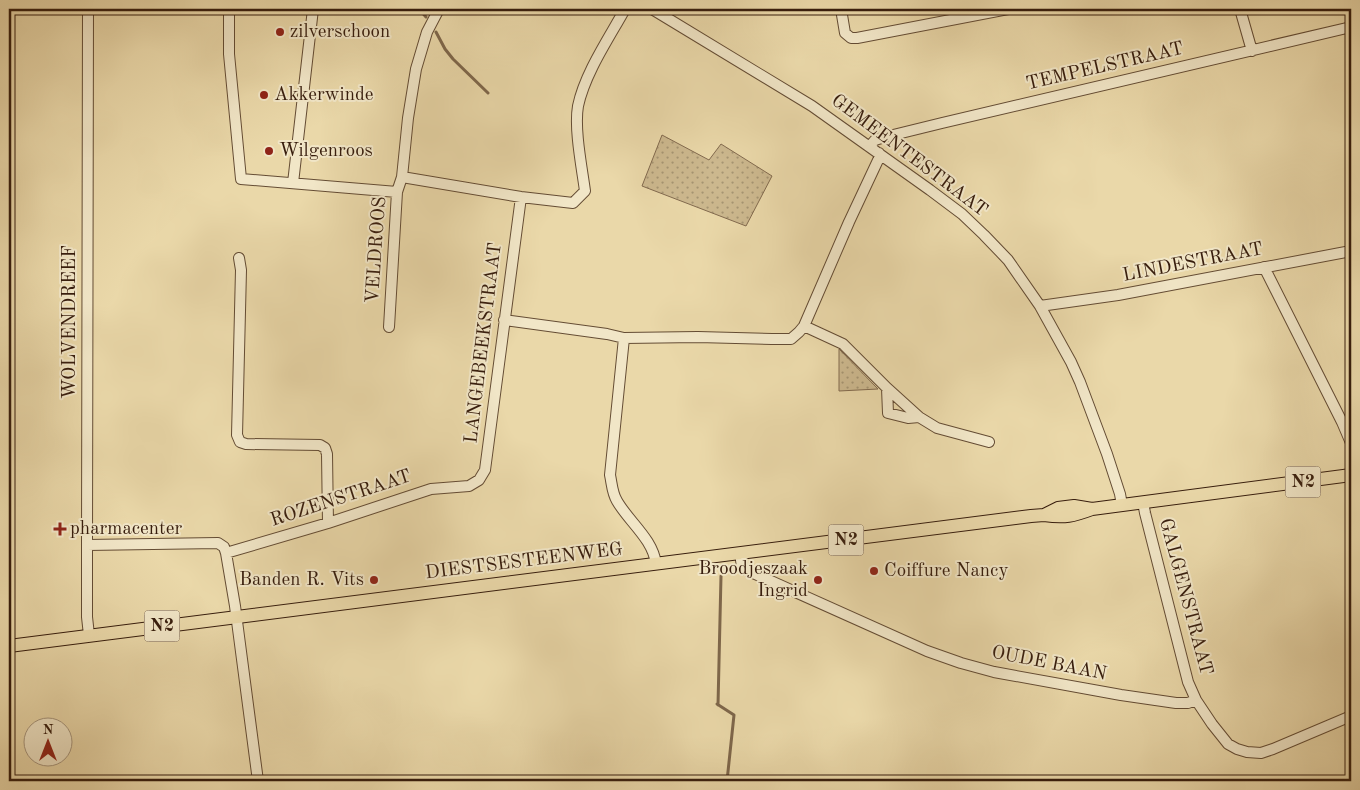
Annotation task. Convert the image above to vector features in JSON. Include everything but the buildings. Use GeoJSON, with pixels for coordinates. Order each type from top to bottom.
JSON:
{"type":"FeatureCollection","features":[{"type":"Feature","properties":{"kind":"main road","name":"DIESTSESTEENWEG"},"geometry":{"type":"LineString","coordinates":[[9,646],[1044,515],[1058,508],[1074,506],[1092,509],[1351,475]]}},
{"type":"Feature","properties":{"kind":"street","name":"WOLVENDREEF"},"geometry":{"type":"LineString","coordinates":[[88,9],[87,617],[89,635]]}},
{"type":"Feature","properties":{"kind":"street"},"geometry":{"type":"LineString","coordinates":[[229,9],[229,54],[241,179],[397,192]]}},
{"type":"Feature","properties":{"kind":"street"},"geometry":{"type":"LineString","coordinates":[[293,184],[313,9]]}},
{"type":"Feature","properties":{"kind":"street","name":"VELDROOS"},"geometry":{"type":"LineString","coordinates":[[389,327],[397,192],[402,177],[408,118],[416,69],[427,32],[439,9]]}},
{"type":"Feature","properties":{"kind":"street"},"geometry":{"type":"LineString","coordinates":[[402,177],[521,197],[573,203],[585,191],[577,128],[578,107],[590,71],[625,9]]}},
{"type":"Feature","properties":{"kind":"street"},"geometry":{"type":"LineString","coordinates":[[840,9],[845,33],[851,38],[1008,9]]}},
{"type":"Feature","properties":{"kind":"street"},"geometry":{"type":"LineString","coordinates":[[1240,9],[1252,51]]}},
{"type":"Feature","properties":{"kind":"street","name":"GEMEENTESTRAAT"},"geometry":{"type":"LineString","coordinates":[[655,10],[812,106],[870,146],[962,214],[1008,260],[1040,306],[1080,382],[1107,454],[1122,505]]}},
{"type":"Feature","properties":{"kind":"street","name":"TEMPELSTRAAT"},"geometry":{"type":"LineString","coordinates":[[870,146],[875,140],[942,123],[1351,27]]}},
{"type":"Feature","properties":{"kind":"street"},"geometry":{"type":"LineString","coordinates":[[504,320],[624,338],[791,338],[804,326],[879,158],[879,153]]}},
{"type":"Feature","properties":{"kind":"street","name":"LANGEBEEKSTRAAT"},"geometry":{"type":"LineString","coordinates":[[469,486],[479,480],[485,470],[521,197]]}},
{"type":"Feature","properties":{"kind":"street","name":"LINDESTRAAT"},"geometry":{"type":"LineString","coordinates":[[1040,306],[1118,295],[1351,251]]}},
{"type":"Feature","properties":{"kind":"street"},"geometry":{"type":"LineString","coordinates":[[239,258],[241,270],[237,435],[240,442],[246,444],[320,445],[325,448],[327,454],[328,523]]}},
{"type":"Feature","properties":{"kind":"street"},"geometry":{"type":"LineString","coordinates":[[1264,267],[1351,442]]}},
{"type":"Feature","properties":{"kind":"street"},"geometry":{"type":"LineString","coordinates":[[804,326],[842,344],[919,417],[937,428],[989,442]]}},
{"type":"Feature","properties":{"kind":"street"},"geometry":{"type":"LineString","coordinates":[[624,338],[610,475],[612,492],[654,552],[656,564]]}},
{"type":"Feature","properties":{"kind":"street"},"geometry":{"type":"LineString","coordinates":[[887,388],[888,413],[908,418],[919,417]]}},
{"type":"Feature","properties":{"kind":"street","name":"ROZENSTRAAT"},"geometry":{"type":"LineString","coordinates":[[226,554],[431,489],[469,486]]}},
{"type":"Feature","properties":{"kind":"street","name":"GALGENSTRAAT"},"geometry":{"type":"LineString","coordinates":[[1143,502],[1188,682],[1196,700]]}},
{"type":"Feature","properties":{"kind":"street"},"geometry":{"type":"LineString","coordinates":[[87,545],[218,543],[224,547],[236,617],[258,781]]}},
{"type":"Feature","properties":{"kind":"street","name":"OUDE BAAN"},"geometry":{"type":"LineString","coordinates":[[740,553],[744,569],[927,651],[961,663],[994,672],[1121,695],[1176,703],[1188,703],[1196,700]]}},
{"type":"Feature","properties":{"kind":"street"},"geometry":{"type":"LineString","coordinates":[[1196,700],[1228,744],[1237,750],[1247,752],[1260,753],[1273,749],[1351,716]]}},
{"type":"Feature","properties":{"kind":"shaded area"},"geometry":{"type":"Polygon","coordinates":[[[662,135],[709,160],[721,144],[772,176],[746,226],[642,186],[662,135]]]}},
{"type":"Feature","properties":{"kind":"shaded area"},"geometry":{"type":"Polygon","coordinates":[[[839,349],[878,389],[839,391],[839,349]]]}},
{"type":"Feature","properties":{"kind":"waterway"},"geometry":{"type":"LineString","coordinates":[[419,9],[426,17]]}},
{"type":"Feature","properties":{"kind":"waterway"},"geometry":{"type":"LineString","coordinates":[[436,32],[453,59],[488,93]]}},
{"type":"Feature","properties":{"kind":"waterway"},"geometry":{"type":"LineString","coordinates":[[718,705],[721,576]]}},
{"type":"Feature","properties":{"kind":"waterway"},"geometry":{"type":"LineString","coordinates":[[717,704],[734,715],[727,781]]}},
{"type":"Feature","properties":{"kind":"place","name":"zilverschoon"},"geometry":{"type":"Point","coordinates":[280,32]}},
{"type":"Feature","properties":{"kind":"place","name":"Akkerwinde"},"geometry":{"type":"Point","coordinates":[264,95]}},
{"type":"Feature","properties":{"kind":"place","name":"Wilgenroos"},"geometry":{"type":"Point","coordinates":[269,151]}},
{"type":"Feature","properties":{"kind":"place","name":"pharmacenter"},"geometry":{"type":"Point","coordinates":[60,529]}},
{"type":"Feature","properties":{"kind":"place","name":"Coiffure Nancy"},"geometry":{"type":"Point","coordinates":[874,571]}},
{"type":"Feature","properties":{"kind":"place","name":"Banden R. Vits"},"geometry":{"type":"Point","coordinates":[374,580]}},
{"type":"Feature","properties":{"kind":"place","name":"Broodjeszaak Ingrid"},"geometry":{"type":"Point","coordinates":[818,580]}}]}
